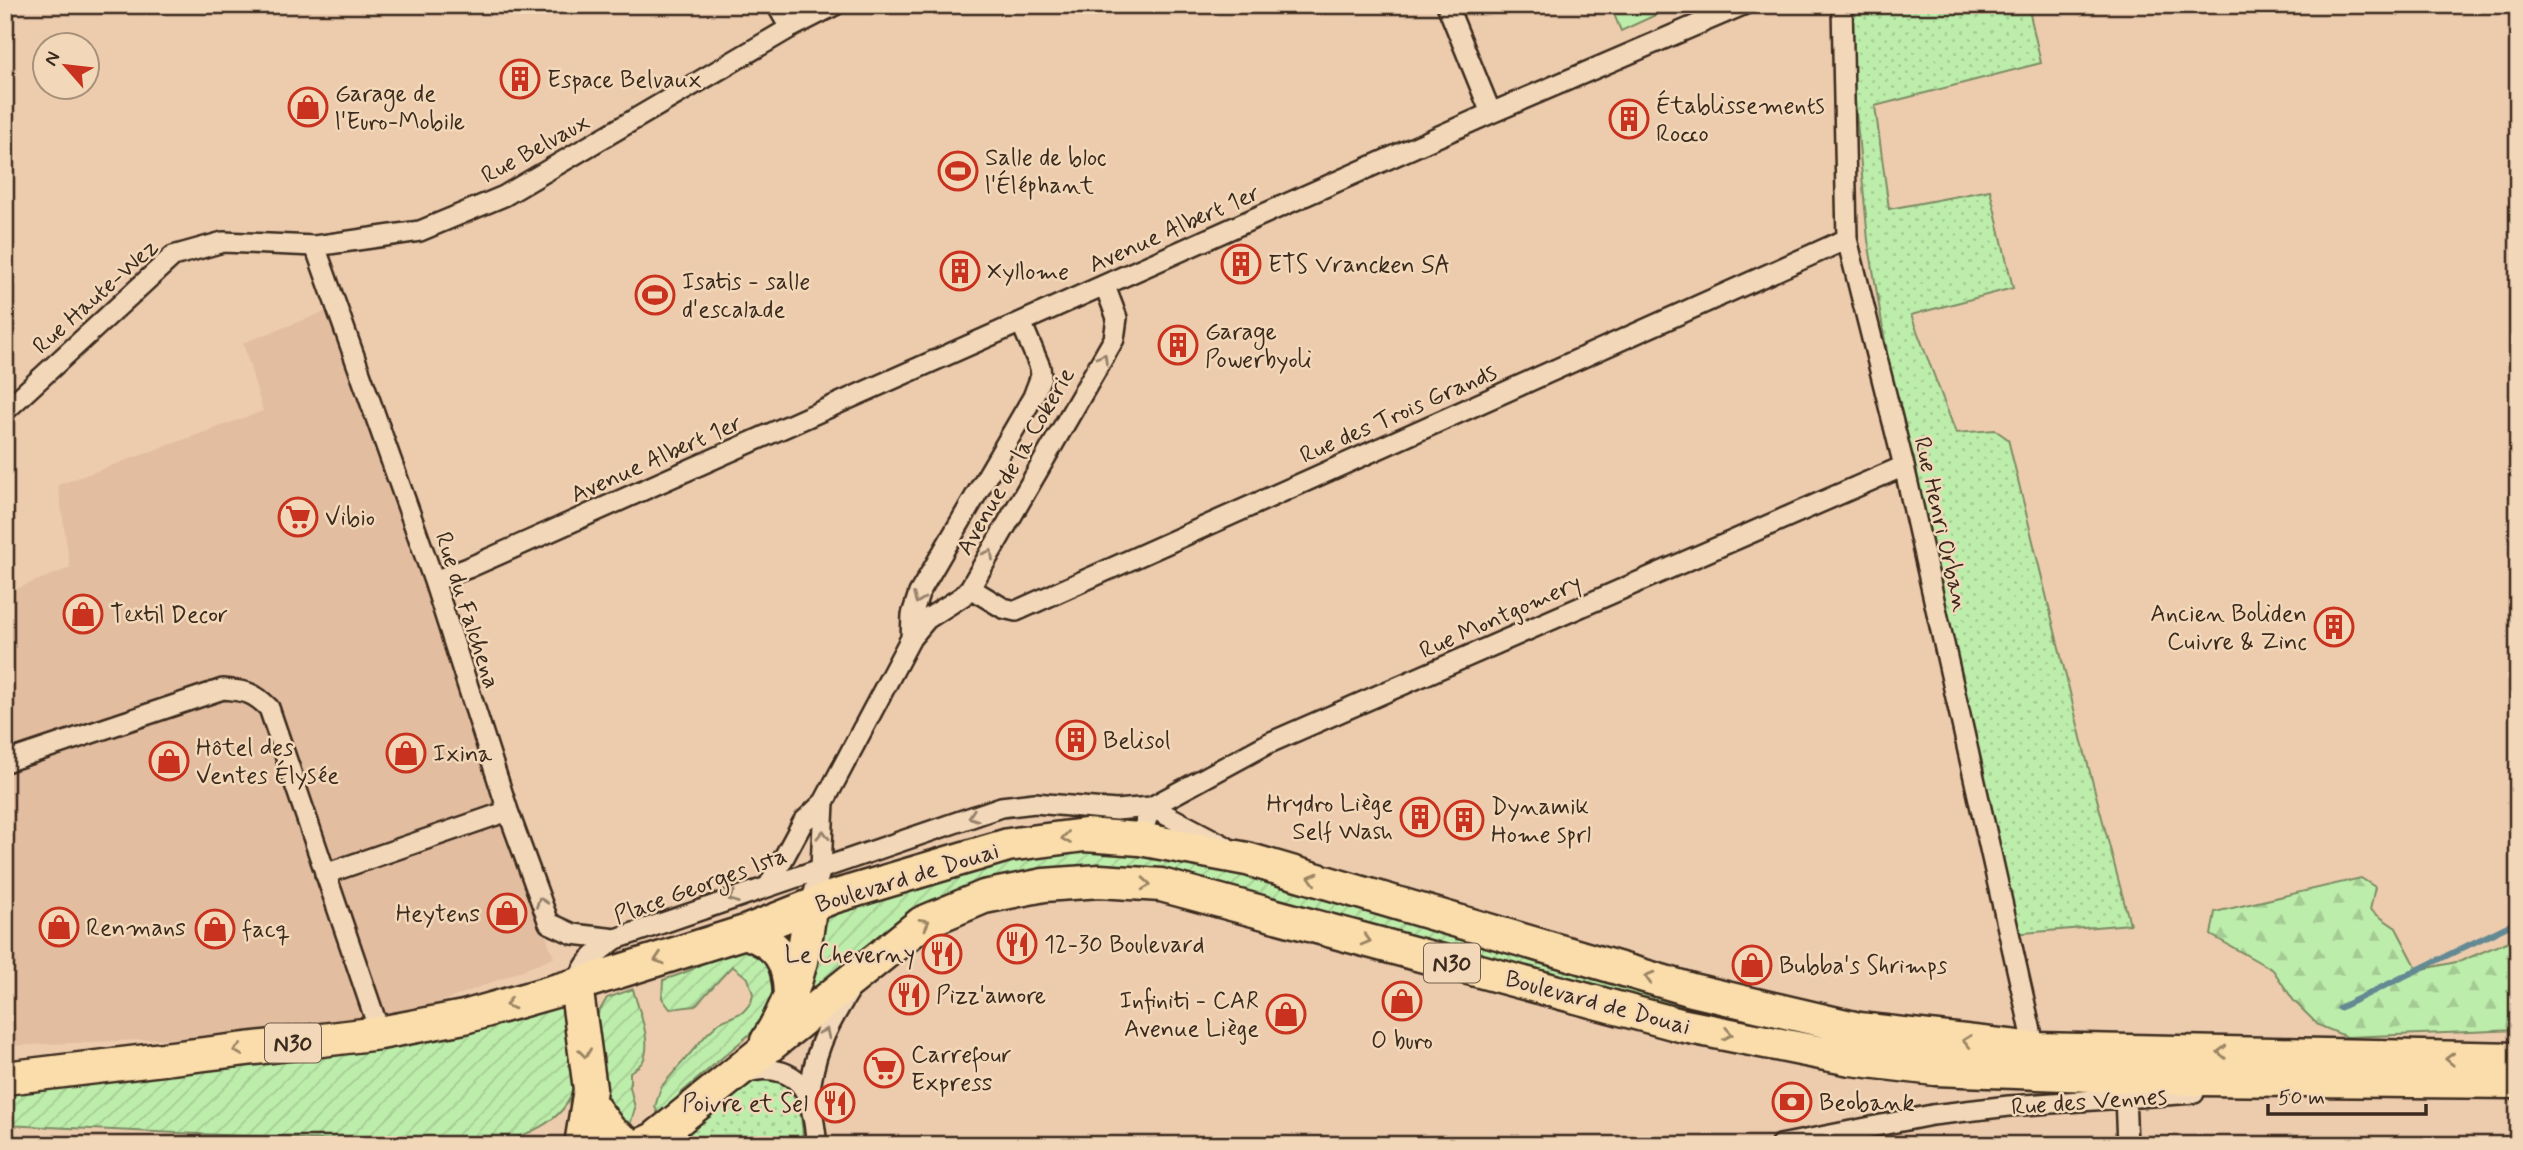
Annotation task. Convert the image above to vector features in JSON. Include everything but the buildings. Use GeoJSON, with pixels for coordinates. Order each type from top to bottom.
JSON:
{"type":"FeatureCollection","features":[{"type":"Feature","properties":{"kind":"main road","name":"Boulevard de Douai"},"geometry":{"type":"LineString","coordinates":[[576,985],[746,932],[832,897],[1008,845],[1084,835],[1140,839],[1247,859],[1692,990],[1859,1029],[2035,1049]]}},
{"type":"Feature","properties":{"kind":"main road","name":"Boulevard de Douai"},"geometry":{"type":"LineString","coordinates":[[644,1143],[731,1078],[922,923],[984,897],[1044,885],[1089,882],[1161,885],[1680,1025],[1851,1059],[1935,1069],[2199,1079]]}},
{"type":"Feature","properties":{"kind":"main road"},"geometry":{"type":"LineString","coordinates":[[757,1057],[775,1029],[800,970],[810,907]]}},
{"type":"Feature","properties":{"kind":"main road"},"geometry":{"type":"LineString","coordinates":[[746,932],[761,938],[776,949],[786,962],[790,995]]}},
{"type":"Feature","properties":{"kind":"main road"},"geometry":{"type":"LineString","coordinates":[[576,985],[590,1089],[581,1145]]}},
{"type":"Feature","properties":{"kind":"main road","name":"N30"},"geometry":{"type":"LineString","coordinates":[[5,1077],[380,1033],[464,1017],[576,985]]}},
{"type":"Feature","properties":{"kind":"main road","name":"Rue des Vennes"},"geometry":{"type":"LineString","coordinates":[[2035,1049],[2518,1059]]}},
{"type":"Feature","properties":{"kind":"main road","name":"Rue des Vennes"},"geometry":{"type":"LineString","coordinates":[[2199,1079],[2518,1082]]}},
{"type":"Feature","properties":{"kind":"main road"},"geometry":{"type":"LineString","coordinates":[[588,1101],[611,1132],[644,1143]]}},
{"type":"Feature","properties":{"kind":"street"},"geometry":{"type":"LineString","coordinates":[[777,5],[790,28]]}},
{"type":"Feature","properties":{"kind":"street","name":"Rue Belvaux"},"geometry":{"type":"LineString","coordinates":[[315,246],[419,231],[504,196],[790,28],[835,5]]}},
{"type":"Feature","properties":{"kind":"street"},"geometry":{"type":"LineString","coordinates":[[1447,5],[1491,113]]}},
{"type":"Feature","properties":{"kind":"street","name":"Avenue Albert 1er"},"geometry":{"type":"LineString","coordinates":[[434,581],[1491,113],[1743,5]]}},
{"type":"Feature","properties":{"kind":"street","name":"Rue Henri Orban"},"geometry":{"type":"LineString","coordinates":[[1842,5],[1847,239],[1904,466],[2035,1049]]}},
{"type":"Feature","properties":{"kind":"street","name":"Rue des Trois Grands"},"geometry":{"type":"LineString","coordinates":[[970,588],[1003,608],[1016,611],[1847,239]]}},
{"type":"Feature","properties":{"kind":"street","name":"Rue Haute-Wez"},"geometry":{"type":"LineString","coordinates":[[5,411],[173,256],[223,242],[315,246]]}},
{"type":"Feature","properties":{"kind":"street","name":"Rue du Falchena"},"geometry":{"type":"LineString","coordinates":[[315,246],[434,581],[508,811],[549,923],[573,934],[617,939]]}},
{"type":"Feature","properties":{"kind":"street","name":"Avenue de la Cokerie"},"geometry":{"type":"LineString","coordinates":[[769,885],[803,822],[824,802],[911,638],[927,619],[963,596],[970,588],[1114,339],[1117,318],[1105,286]]}},
{"type":"Feature","properties":{"kind":"street","name":"Avenue de la Cokerie"},"geometry":{"type":"LineString","coordinates":[[911,638],[912,615],[919,593],[1041,376],[1040,367],[1021,321]]}},
{"type":"Feature","properties":{"kind":"street","name":"Rue Montgomery"},"geometry":{"type":"LineString","coordinates":[[1151,807],[1269,743],[1904,466]]}},
{"type":"Feature","properties":{"kind":"street"},"geometry":{"type":"LineString","coordinates":[[5,762],[223,690],[257,695],[270,708],[380,1033]]}},
{"type":"Feature","properties":{"kind":"street","name":"Avenue de la Cokerie"},"geometry":{"type":"LineString","coordinates":[[810,907],[821,868],[824,802]]}},
{"type":"Feature","properties":{"kind":"street","name":"Boulevard de Douai"},"geometry":{"type":"LineString","coordinates":[[821,868],[1000,807],[1035,803],[1116,810],[1151,807],[1247,859]]}},
{"type":"Feature","properties":{"kind":"street"},"geometry":{"type":"LineString","coordinates":[[1140,839],[1151,807]]}},
{"type":"Feature","properties":{"kind":"street"},"geometry":{"type":"LineString","coordinates":[[325,874],[508,811]]}},
{"type":"Feature","properties":{"kind":"street","name":"Place Georges Ista"},"geometry":{"type":"LineString","coordinates":[[576,985],[582,967],[594,954],[617,939],[821,868]]}},
{"type":"Feature","properties":{"kind":"street","name":"Boulevard de Douai"},"geometry":{"type":"LineString","coordinates":[[809,1099],[812,1068],[823,1036],[860,972]]}},
{"type":"Feature","properties":{"kind":"street"},"geometry":{"type":"LineString","coordinates":[[731,1078],[754,1069],[778,1069],[795,1079],[809,1099],[817,1145]]}},
{"type":"Feature","properties":{"kind":"street","name":"Rue des Vennes"},"geometry":{"type":"LineString","coordinates":[[1780,1145],[1842,1139],[1945,1114],[2009,1106],[2125,1096],[2194,1094],[2199,1079]]}},
{"type":"Feature","properties":{"kind":"street"},"geometry":{"type":"LineString","coordinates":[[2125,1096],[2127,1145]]}},
{"type":"Feature","properties":{"kind":"shaded area"},"geometry":{"type":"Polygon","coordinates":[[[327,311],[554,958],[408,1015],[229,1036],[5,1046],[5,593],[70,568],[58,485],[263,411],[243,343],[327,311]]]}},
{"type":"Feature","properties":{"kind":"green space"},"geometry":{"type":"Polygon","coordinates":[[[1610,5],[1677,5],[1621,31],[1610,5]]]}},
{"type":"Feature","properties":{"kind":"green space"},"geometry":{"type":"Polygon","coordinates":[[[1846,5],[2028,5],[2041,63],[1875,106],[1889,209],[1990,190],[2013,288],[1911,315],[1956,433],[1995,430],[2008,439],[2082,742],[2130,924],[2011,934],[1906,465],[1868,240],[1846,5]]]}},
{"type":"Feature","properties":{"kind":"green space"},"geometry":{"type":"Polygon","coordinates":[[[1027,848],[1170,850],[1925,1057],[1788,1035],[1318,913],[1037,870],[798,1006],[822,911],[1027,848]]]}},
{"type":"Feature","properties":{"kind":"green space"},"geometry":{"type":"Polygon","coordinates":[[[2361,878],[2375,887],[2370,910],[2396,928],[2418,970],[2461,961],[2518,937],[2518,1030],[2347,1037],[2318,1025],[2294,1001],[2273,970],[2211,935],[2215,912],[2361,878]]]}},
{"type":"Feature","properties":{"kind":"green space"},"geometry":{"type":"Polygon","coordinates":[[[722,948],[758,948],[779,980],[765,1021],[680,1094],[662,1122],[655,1107],[661,1087],[720,1022],[743,1012],[751,1003],[753,994],[748,978],[732,966],[695,1006],[670,1009],[662,998],[663,980],[695,968],[722,948]]]}},
{"type":"Feature","properties":{"kind":"green space"},"geometry":{"type":"Polygon","coordinates":[[[633,989],[644,1025],[646,1053],[639,1066],[630,1072],[635,1108],[629,1129],[606,1113],[594,1020],[607,998],[633,989]]]}},
{"type":"Feature","properties":{"kind":"green space"},"geometry":{"type":"Polygon","coordinates":[[[562,1001],[574,1065],[573,1087],[569,1099],[562,1110],[540,1127],[500,1142],[439,1145],[5,1125],[5,1083],[562,1001]]]}},
{"type":"Feature","properties":{"kind":"green space"},"geometry":{"type":"Polygon","coordinates":[[[763,1076],[781,1081],[796,1101],[803,1130],[800,1145],[669,1145],[751,1080],[763,1076]]]}},
{"type":"Feature","properties":{"kind":"waterway"},"geometry":{"type":"LineString","coordinates":[[2339,1008],[2518,921]]}},
{"type":"Feature","properties":{"kind":"place","name":"Espace Belvaux"},"geometry":{"type":"Point","coordinates":[520,79]}},
{"type":"Feature","properties":{"kind":"place","name":"Garage de l'Euro-Mobile"},"geometry":{"type":"Point","coordinates":[308,107]}},
{"type":"Feature","properties":{"kind":"place","name":"Établissements Rocco"},"geometry":{"type":"Point","coordinates":[1629,119]}},
{"type":"Feature","properties":{"kind":"place","name":"Salle de bloc l'Éléphant"},"geometry":{"type":"Point","coordinates":[958,171]}},
{"type":"Feature","properties":{"kind":"place","name":"ETS Vrancken SA"},"geometry":{"type":"Point","coordinates":[1241,264]}},
{"type":"Feature","properties":{"kind":"place","name":"Xyllome"},"geometry":{"type":"Point","coordinates":[960,271]}},
{"type":"Feature","properties":{"kind":"place","name":"Isatis - salle d'escalade"},"geometry":{"type":"Point","coordinates":[655,295]}},
{"type":"Feature","properties":{"kind":"place","name":"Garage Powerbyoli"},"geometry":{"type":"Point","coordinates":[1178,345]}},
{"type":"Feature","properties":{"kind":"place","name":"Vibio"},"geometry":{"type":"Point","coordinates":[298,517]}},
{"type":"Feature","properties":{"kind":"place","name":"Textil Decor"},"geometry":{"type":"Point","coordinates":[83,614]}},
{"type":"Feature","properties":{"kind":"place","name":"Ancien Boliden Cuivre & Zinc"},"geometry":{"type":"Point","coordinates":[2334,627]}},
{"type":"Feature","properties":{"kind":"place","name":"Belisol"},"geometry":{"type":"Point","coordinates":[1076,740]}},
{"type":"Feature","properties":{"kind":"place","name":"Ixina"},"geometry":{"type":"Point","coordinates":[406,753]}},
{"type":"Feature","properties":{"kind":"place","name":"Hôtel des Ventes Élysée"},"geometry":{"type":"Point","coordinates":[169,761]}},
{"type":"Feature","properties":{"kind":"place","name":"Hrydro Liège Self Wash"},"geometry":{"type":"Point","coordinates":[1420,817]}},
{"type":"Feature","properties":{"kind":"place","name":"Dynamik Home sprl"},"geometry":{"type":"Point","coordinates":[1464,820]}},
{"type":"Feature","properties":{"kind":"place","name":"Heytens"},"geometry":{"type":"Point","coordinates":[507,913]}},
{"type":"Feature","properties":{"kind":"place","name":"Renmans"},"geometry":{"type":"Point","coordinates":[59,927]}},
{"type":"Feature","properties":{"kind":"place","name":"facq"},"geometry":{"type":"Point","coordinates":[215,929]}},
{"type":"Feature","properties":{"kind":"place","name":"12-30 Boulevard"},"geometry":{"type":"Point","coordinates":[1017,944]}},
{"type":"Feature","properties":{"kind":"place","name":"Le Cheverny"},"geometry":{"type":"Point","coordinates":[942,954]}},
{"type":"Feature","properties":{"kind":"place","name":"Bubba's Shrimps"},"geometry":{"type":"Point","coordinates":[1752,965]}},
{"type":"Feature","properties":{"kind":"place","name":"Pizz'amore"},"geometry":{"type":"Point","coordinates":[909,995]}},
{"type":"Feature","properties":{"kind":"place","name":"O buro"},"geometry":{"type":"Point","coordinates":[1402,1001]}},
{"type":"Feature","properties":{"kind":"place","name":"Infiniti - CAR Avenue Liège"},"geometry":{"type":"Point","coordinates":[1286,1014]}},
{"type":"Feature","properties":{"kind":"place","name":"Carrefour Express"},"geometry":{"type":"Point","coordinates":[884,1068]}},
{"type":"Feature","properties":{"kind":"place","name":"Beobank"},"geometry":{"type":"Point","coordinates":[1792,1102]}},
{"type":"Feature","properties":{"kind":"place","name":"Poivre et Sel"},"geometry":{"type":"Point","coordinates":[835,1103]}}]}
